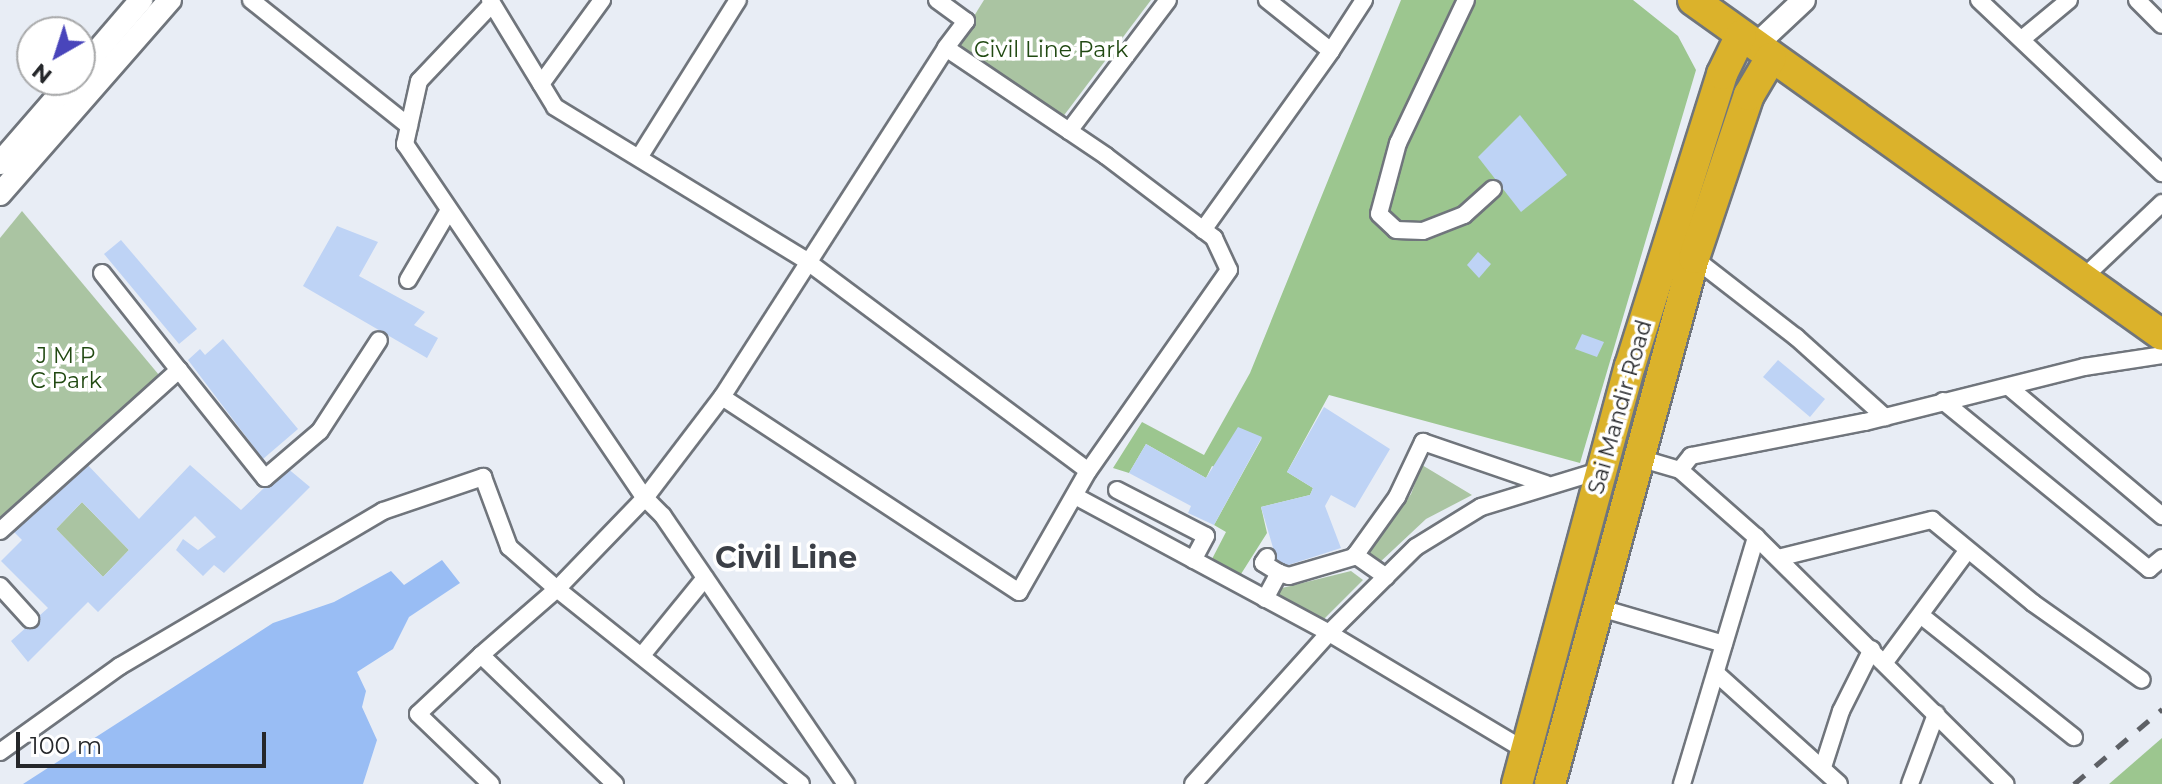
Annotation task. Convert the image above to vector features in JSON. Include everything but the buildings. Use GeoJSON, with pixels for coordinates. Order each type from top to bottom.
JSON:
{"type":"FeatureCollection","features":[{"type":"Feature","properties":{"kind":"highway"},"geometry":{"type":"LineString","coordinates":[[1695,1],[2162,335]]}},
{"type":"Feature","properties":{"kind":"highway"},"geometry":{"type":"LineString","coordinates":[[1695,1],[1720,38],[1722,74]]}},
{"type":"Feature","properties":{"kind":"highway","name":"Sai Mandir Road"},"geometry":{"type":"LineString","coordinates":[[1517,784],[1602,470],[1722,74],[1756,47]]}},
{"type":"Feature","properties":{"kind":"highway","name":"Sai Mandir Road"},"geometry":{"type":"LineString","coordinates":[[1550,784],[1694,258],[1749,95],[1756,47]]}},
{"type":"Feature","properties":{"kind":"highway"},"geometry":{"type":"LineString","coordinates":[[1749,95],[1780,83],[1817,88]]}},
{"type":"Feature","properties":{"kind":"highway"},"geometry":{"type":"LineString","coordinates":[[1602,470],[1636,469]]}},
{"type":"Feature","properties":{"kind":"main road"},"geometry":{"type":"LineString","coordinates":[[96,52],[141,0]]}},
{"type":"Feature","properties":{"kind":"main road"},"geometry":{"type":"LineString","coordinates":[[0,194],[170,0]]}},
{"type":"Feature","properties":{"kind":"main road"},"geometry":{"type":"LineString","coordinates":[[1756,47],[1804,0]]}},
{"type":"Feature","properties":{"kind":"main road"},"geometry":{"type":"LineString","coordinates":[[0,163],[58,96]]}},
{"type":"Feature","properties":{"kind":"street"},"geometry":{"type":"LineString","coordinates":[[251,0],[409,126]]}},
{"type":"Feature","properties":{"kind":"street"},"geometry":{"type":"LineString","coordinates":[[541,84],[602,0]]}},
{"type":"Feature","properties":{"kind":"street"},"geometry":{"type":"LineString","coordinates":[[640,156],[738,0]]}},
{"type":"Feature","properties":{"kind":"street"},"geometry":{"type":"LineString","coordinates":[[491,784],[418,714],[557,589],[645,498],[722,397],[966,21],[937,0]]}},
{"type":"Feature","properties":{"kind":"street"},"geometry":{"type":"LineString","coordinates":[[1069,131],[1168,0]]}},
{"type":"Feature","properties":{"kind":"street"},"geometry":{"type":"LineString","coordinates":[[1267,0],[1331,51]]}},
{"type":"Feature","properties":{"kind":"street"},"geometry":{"type":"LineString","coordinates":[[1203,230],[1364,0]]}},
{"type":"Feature","properties":{"kind":"street"},"geometry":{"type":"LineString","coordinates":[[1466,0],[1398,143],[1379,214],[1396,230],[1423,231],[1464,215],[1493,189]]}},
{"type":"Feature","properties":{"kind":"street"},"geometry":{"type":"LineString","coordinates":[[1979,0],[2162,173]]}},
{"type":"Feature","properties":{"kind":"street"},"geometry":{"type":"LineString","coordinates":[[2022,39],[2069,0]]}},
{"type":"Feature","properties":{"kind":"street"},"geometry":{"type":"LineString","coordinates":[[2137,0],[2162,25]]}},
{"type":"Feature","properties":{"kind":"street"},"geometry":{"type":"LineString","coordinates":[[846,784],[705,578],[645,498],[405,144],[419,81],[491,2],[555,107],[808,261],[1088,471]]}},
{"type":"Feature","properties":{"kind":"street"},"geometry":{"type":"LineString","coordinates":[[722,397],[1019,592],[1088,471],[1229,270],[1214,238],[1069,131],[946,48]]}},
{"type":"Feature","properties":{"kind":"street"},"geometry":{"type":"LineString","coordinates":[[2083,278],[2162,203]]}},
{"type":"Feature","properties":{"kind":"street"},"geometry":{"type":"LineString","coordinates":[[408,280],[449,210]]}},
{"type":"Feature","properties":{"kind":"street"},"geometry":{"type":"LineString","coordinates":[[1694,258],[1796,337],[1885,417]]}},
{"type":"Feature","properties":{"kind":"street"},"geometry":{"type":"LineString","coordinates":[[102,273],[265,478],[320,431],[379,340]]}},
{"type":"Feature","properties":{"kind":"street"},"geometry":{"type":"LineString","coordinates":[[1680,470],[1691,456],[1885,417],[2084,367],[2162,355]]}},
{"type":"Feature","properties":{"kind":"street"},"geometry":{"type":"LineString","coordinates":[[0,531],[179,370]]}},
{"type":"Feature","properties":{"kind":"street"},"geometry":{"type":"LineString","coordinates":[[2010,388],[2162,516]]}},
{"type":"Feature","properties":{"kind":"street"},"geometry":{"type":"LineString","coordinates":[[1943,401],[2149,569],[2162,558]]}},
{"type":"Feature","properties":{"kind":"street"},"geometry":{"type":"LineString","coordinates":[[1267,557],[1263,563],[1289,576],[1318,570],[1355,555],[1397,497],[1423,442],[1546,484]]}},
{"type":"Feature","properties":{"kind":"street"},"geometry":{"type":"LineString","coordinates":[[1636,469],[1680,470],[1778,558],[2006,784]]}},
{"type":"Feature","properties":{"kind":"street"},"geometry":{"type":"LineString","coordinates":[[1193,784],[1329,633],[1416,547],[1481,507],[1546,484],[1602,470]]}},
{"type":"Feature","properties":{"kind":"street"},"geometry":{"type":"LineString","coordinates":[[0,752],[120,666],[383,511],[483,477],[509,547],[801,784]]}},
{"type":"Feature","properties":{"kind":"street"},"geometry":{"type":"LineString","coordinates":[[1117,490],[1206,536],[1193,560]]}},
{"type":"Feature","properties":{"kind":"street"},"geometry":{"type":"LineString","coordinates":[[1075,496],[1329,633],[1526,751]]}},
{"type":"Feature","properties":{"kind":"street"},"geometry":{"type":"LineString","coordinates":[[1778,558],[1932,520],[1967,551],[2142,680]]}},
{"type":"Feature","properties":{"kind":"street"},"geometry":{"type":"LineString","coordinates":[[1682,784],[1756,537]]}},
{"type":"Feature","properties":{"kind":"street"},"geometry":{"type":"LineString","coordinates":[[1885,662],[1923,617],[1967,551]]}},
{"type":"Feature","properties":{"kind":"street"},"geometry":{"type":"LineString","coordinates":[[1355,555],[1386,577]]}},
{"type":"Feature","properties":{"kind":"street"},"geometry":{"type":"LineString","coordinates":[[1265,599],[1279,573]]}},
{"type":"Feature","properties":{"kind":"street"},"geometry":{"type":"LineString","coordinates":[[643,654],[705,578]]}},
{"type":"Feature","properties":{"kind":"street"},"geometry":{"type":"LineString","coordinates":[[0,586],[30,619]]}},
{"type":"Feature","properties":{"kind":"street"},"geometry":{"type":"LineString","coordinates":[[1597,607],[1724,644]]}},
{"type":"Feature","properties":{"kind":"street"},"geometry":{"type":"LineString","coordinates":[[1923,617],[2074,737]]}},
{"type":"Feature","properties":{"kind":"street"},"geometry":{"type":"LineString","coordinates":[[1823,767],[1841,711],[1872,649]]}},
{"type":"Feature","properties":{"kind":"street"},"geometry":{"type":"LineString","coordinates":[[481,655],[616,784]]}},
{"type":"Feature","properties":{"kind":"street"},"geometry":{"type":"LineString","coordinates":[[1717,674],[1839,784]]}},
{"type":"Feature","properties":{"kind":"street"},"geometry":{"type":"LineString","coordinates":[[1910,784],[1936,714]]}},
{"type":"Feature","properties":{"kind":"green space","name":"Civil Line Park"},"geometry":{"type":"Polygon","coordinates":[[[984,0],[1151,0],[1062,118],[956,45],[984,0]]]}},
{"type":"Feature","properties":{"kind":"green space"},"geometry":{"type":"Polygon","coordinates":[[[1401,0],[1633,0],[1678,36],[1696,70],[1580,463],[1329,395],[1287,472],[1313,488],[1310,495],[1261,507],[1267,533],[1241,574],[1212,559],[1226,532],[1214,525],[1262,438],[1217,468],[1212,466],[1206,478],[1146,444],[1129,473],[1113,468],[1142,422],[1204,455],[1250,373],[1401,0]]]}},
{"type":"Feature","properties":{"kind":"green space","name":"J M P C Park"},"geometry":{"type":"Polygon","coordinates":[[[22,211],[159,375],[0,517],[0,238],[22,211]]]}},
{"type":"Feature","properties":{"kind":"green space"},"geometry":{"type":"Polygon","coordinates":[[[1422,465],[1472,495],[1426,519],[1378,564],[1366,557],[1411,494],[1422,465]]]}},
{"type":"Feature","properties":{"kind":"green space"},"geometry":{"type":"Polygon","coordinates":[[[82,502],[129,550],[103,577],[56,529],[82,502]]]}},
{"type":"Feature","properties":{"kind":"green space"},"geometry":{"type":"Polygon","coordinates":[[[1351,571],[1363,580],[1323,620],[1277,594],[1282,588],[1351,571]]]}},
{"type":"Feature","properties":{"kind":"green space"},"geometry":{"type":"Polygon","coordinates":[[[2162,738],[2162,784],[2109,784],[2162,738]]]}},
{"type":"Feature","properties":{"kind":"water"},"geometry":{"type":"Polygon","coordinates":[[[442,560],[460,583],[409,617],[393,649],[357,672],[366,691],[362,707],[377,740],[363,784],[23,784],[273,623],[334,602],[391,571],[404,585],[442,560]]]}},
{"type":"Feature","properties":{"kind":"railway"},"geometry":{"type":"LineString","coordinates":[[2074,784],[2162,709]]}},
{"type":"Feature","properties":{"kind":"district","name":"Civil Line"},"geometry":{"type":"Point","coordinates":[786,558]}}]}
